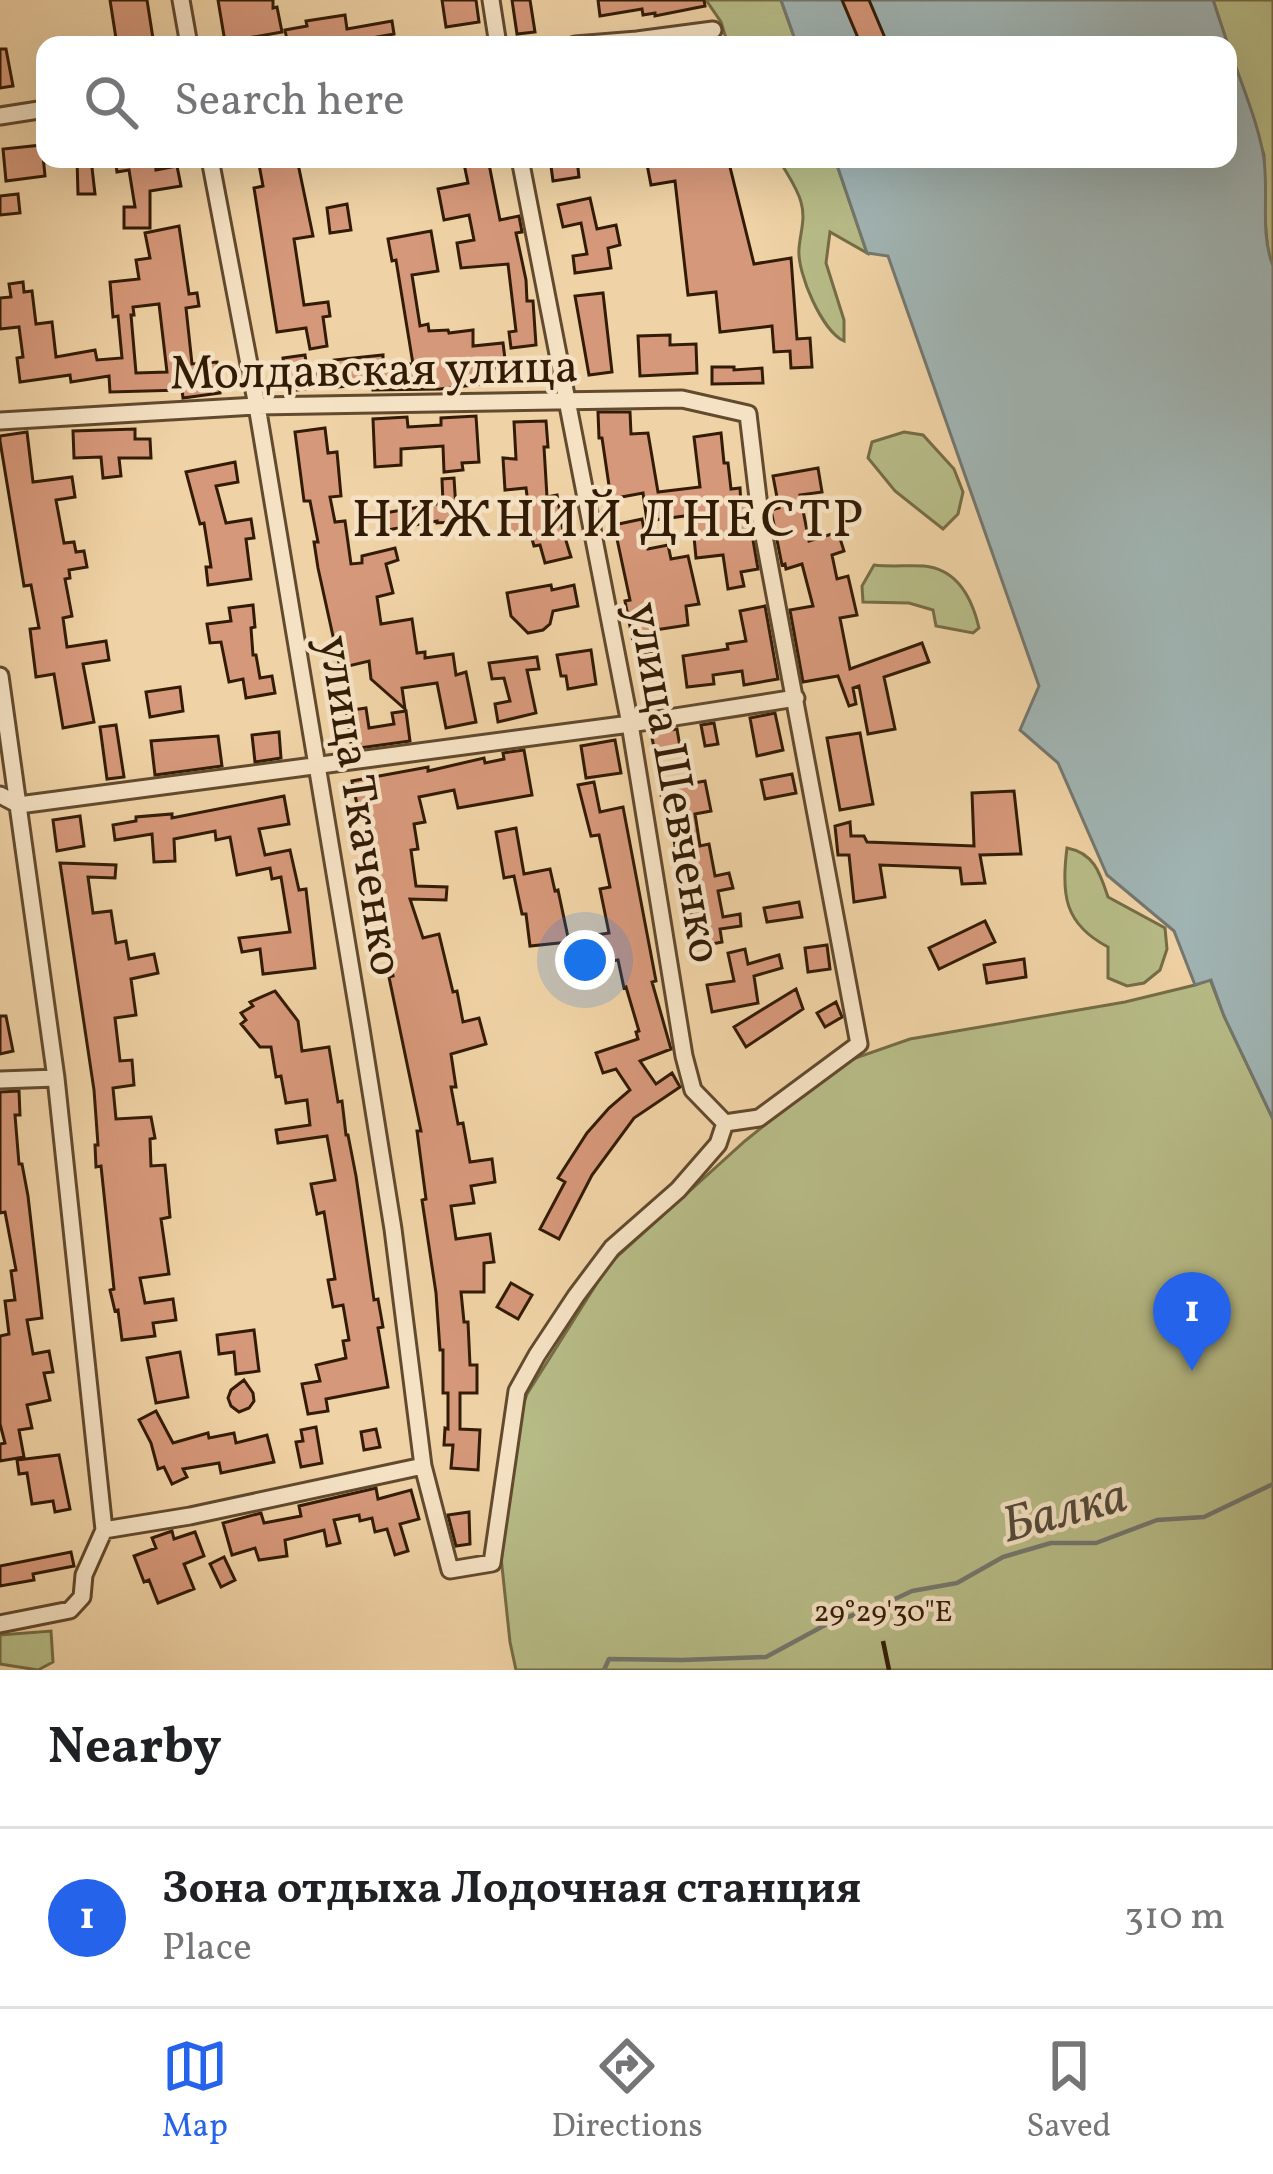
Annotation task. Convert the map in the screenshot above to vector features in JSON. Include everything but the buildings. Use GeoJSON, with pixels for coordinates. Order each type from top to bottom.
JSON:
{"type":"FeatureCollection","features":[{"type":"Feature","properties":{"kind":"street"},"geometry":{"type":"LineString","coordinates":[[182,0],[188,36]]}},
{"type":"Feature","properties":{"kind":"street"},"geometry":{"type":"LineString","coordinates":[[491,0],[497,36]]}},
{"type":"Feature","properties":{"kind":"street"},"geometry":{"type":"LineString","coordinates":[[667,36],[712,30]]}},
{"type":"Feature","properties":{"kind":"street"},"geometry":{"type":"LineString","coordinates":[[0,116],[36,111]]}},
{"type":"Feature","properties":{"kind":"street","name":"улица Ткаченко"},"geometry":{"type":"LineString","coordinates":[[212,168],[318,767],[389,1207],[423,1466],[450,1570],[492,1563],[517,1391],[537,1355],[612,1248],[678,1190],[718,1144],[725,1123]]}},
{"type":"Feature","properties":{"kind":"street","name":"улица Шевченко"},"geometry":{"type":"LineString","coordinates":[[522,168],[630,724],[684,1056],[693,1090],[725,1123]]}},
{"type":"Feature","properties":{"kind":"street","name":"Молдавская улица"},"geometry":{"type":"LineString","coordinates":[[0,422],[256,406],[682,399],[748,414],[760,515],[796,698]]}},
{"type":"Feature","properties":{"kind":"street"},"geometry":{"type":"LineString","coordinates":[[0,676],[56,1078],[104,1530],[84,1575],[82,1597],[70,1610],[0,1624]]}},
{"type":"Feature","properties":{"kind":"street"},"geometry":{"type":"LineString","coordinates":[[0,794],[20,805],[796,698],[859,1044],[759,1118],[725,1123]]}},
{"type":"Feature","properties":{"kind":"street"},"geometry":{"type":"LineString","coordinates":[[0,1080],[56,1078]]}},
{"type":"Feature","properties":{"kind":"street"},"geometry":{"type":"LineString","coordinates":[[104,1530],[423,1466]]}},
{"type":"Feature","properties":{"kind":"green space"},"geometry":{"type":"Polygon","coordinates":[[[706,0],[781,0],[794,36],[725,36],[706,0]]]}},
{"type":"Feature","properties":{"kind":"green space"},"geometry":{"type":"Polygon","coordinates":[[[1213,0],[1273,0],[1273,266],[1264,208],[1264,155],[1237,73],[1237,36],[1225,36],[1213,0]]]}},
{"type":"Feature","properties":{"kind":"green space"},"geometry":{"type":"Polygon","coordinates":[[[784,168],[838,168],[867,253],[830,232],[826,263],[844,320],[844,341],[827,326],[807,286],[799,259],[803,220],[797,191],[784,168]]]}},
{"type":"Feature","properties":{"kind":"green space"},"geometry":{"type":"Polygon","coordinates":[[[904,432],[923,435],[954,469],[963,492],[958,514],[943,529],[895,491],[868,458],[872,442],[904,432]]]}},
{"type":"Feature","properties":{"kind":"green space"},"geometry":{"type":"Polygon","coordinates":[[[874,565],[924,566],[946,573],[967,596],[979,628],[973,633],[936,626],[933,610],[909,603],[863,602],[862,586],[874,565]]]}},
{"type":"Feature","properties":{"kind":"green space"},"geometry":{"type":"Polygon","coordinates":[[[1067,848],[1090,859],[1108,897],[1165,928],[1167,949],[1160,970],[1144,983],[1127,986],[1108,978],[1108,947],[1082,928],[1069,906],[1067,848]]]}},
{"type":"Feature","properties":{"kind":"green space"},"geometry":{"type":"Polygon","coordinates":[[[1210,979],[1273,1119],[1273,1670],[516,1670],[501,1557],[519,1416],[527,1394],[609,1264],[745,1141],[841,1063],[910,1039],[1125,1002],[1210,979]]]}},
{"type":"Feature","properties":{"kind":"green space"},"geometry":{"type":"Polygon","coordinates":[[[51,1631],[53,1662],[38,1670],[0,1664],[0,1635],[51,1631]]]}},
{"type":"Feature","properties":{"kind":"shaded area"},"geometry":{"type":"Polygon","coordinates":[[[781,0],[1213,0],[1225,36],[794,36],[781,0]]]}},
{"type":"Feature","properties":{"kind":"shaded area"},"geometry":{"type":"Polygon","coordinates":[[[1237,70],[1263,153],[1273,266],[1273,1119],[1211,980],[1195,985],[1174,931],[1107,875],[1058,763],[1020,730],[1039,686],[888,256],[867,253],[838,168],[1237,168],[1237,70]]]}},
{"type":"Feature","properties":{"kind":"waterway","name":"Балка"},"geometry":{"type":"LineString","coordinates":[[604,1670],[609,1659],[766,1657],[827,1624],[912,1591],[957,1583],[1003,1557],[1051,1543],[1096,1543],[1157,1520],[1204,1517],[1273,1484]]}},
{"type":"Feature","properties":{"kind":"place","name":"Зона отдыха Лодочная станция"},"geometry":{"type":"Point","coordinates":[1192,1371]}},
{"type":"Feature","properties":{"kind":"district","name":"НИЖНИЙ ДНЕСТР"},"geometry":{"type":"Point","coordinates":[609,517]}}]}
